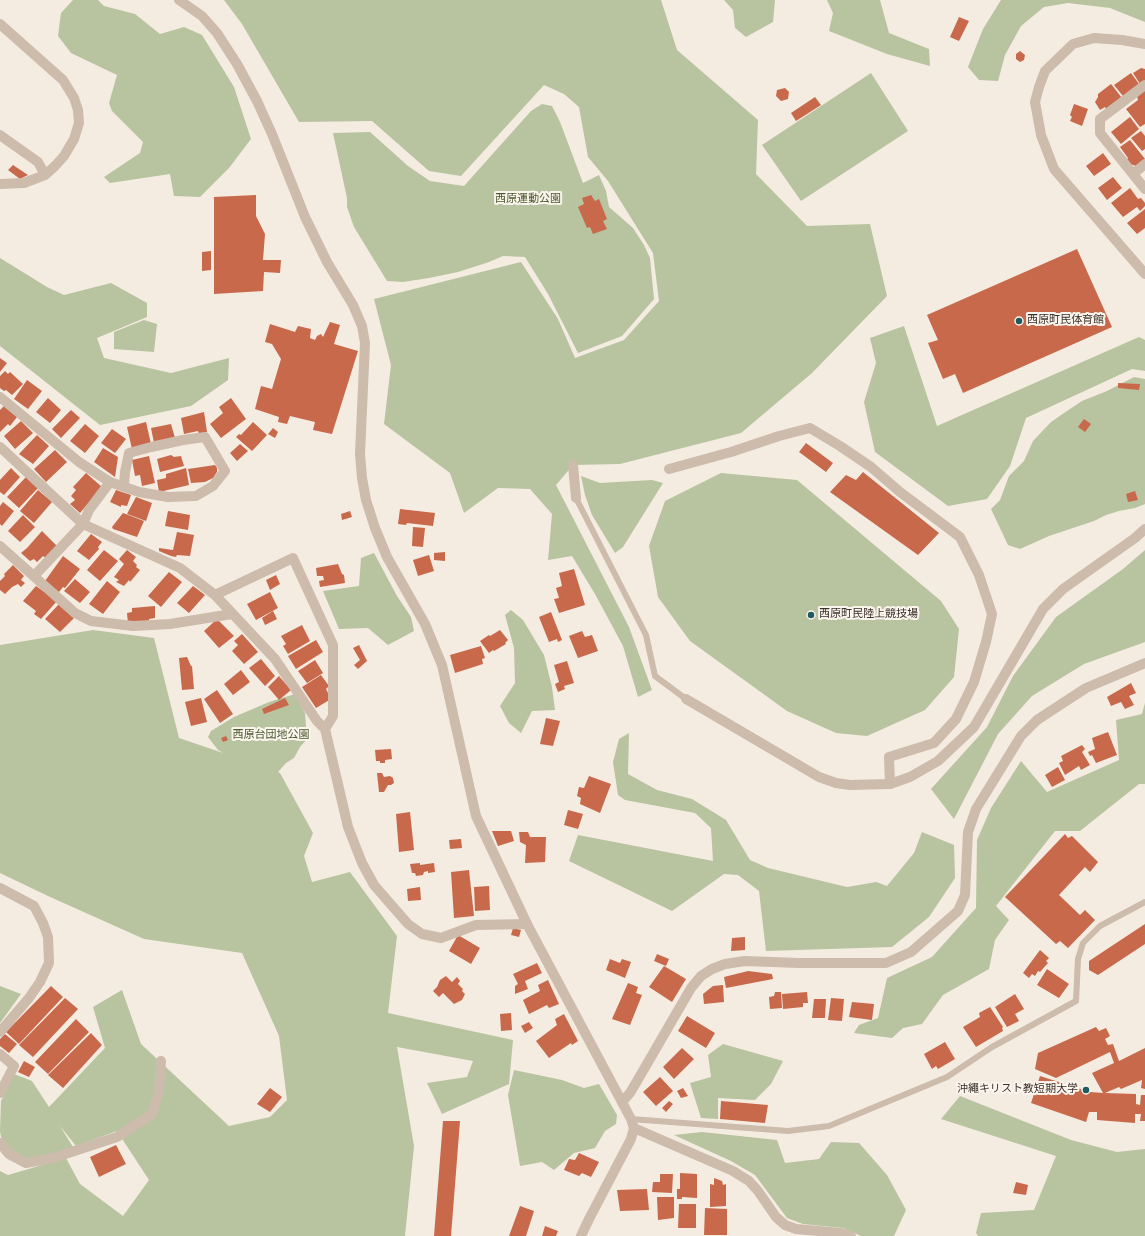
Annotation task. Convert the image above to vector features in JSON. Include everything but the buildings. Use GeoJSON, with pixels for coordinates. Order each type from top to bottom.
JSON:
{"type":"FeatureCollection","features":[{"type":"Feature","properties":{"kind":"street"},"geometry":{"type":"LineString","coordinates":[[179,0],[202,16],[217,33],[237,64],[257,100],[305,217],[327,262],[353,305],[362,326],[365,343],[360,454],[366,500],[375,528],[387,557],[425,624],[442,665],[476,816],[527,924],[622,1102],[632,1124],[631,1139],[581,1236]]}},
{"type":"Feature","properties":{"kind":"street"},"geometry":{"type":"LineString","coordinates":[[0,24],[63,80],[74,98],[78,110],[79,123],[74,140],[59,161],[45,175],[24,183],[0,184]]}},
{"type":"Feature","properties":{"kind":"street"},"geometry":{"type":"LineString","coordinates":[[1145,44],[1122,40],[1094,38],[1072,44],[1045,70],[1035,102],[1041,135],[1054,169],[1145,274]]}},
{"type":"Feature","properties":{"kind":"street"},"geometry":{"type":"LineString","coordinates":[[1145,85],[1100,119],[1100,133],[1145,189]]}},
{"type":"Feature","properties":{"kind":"street"},"geometry":{"type":"LineString","coordinates":[[0,135],[38,162],[45,175]]}},
{"type":"Feature","properties":{"kind":"street"},"geometry":{"type":"LineString","coordinates":[[1133,174],[1145,164]]}},
{"type":"Feature","properties":{"kind":"street"},"geometry":{"type":"LineString","coordinates":[[0,397],[78,462],[110,482],[139,492],[168,497],[196,496],[213,486],[225,471],[205,437],[183,440],[151,447],[129,454],[124,472],[124,486]]}},
{"type":"Feature","properties":{"kind":"street"},"geometry":{"type":"LineString","coordinates":[[669,468],[731,452],[779,436],[810,428],[871,467],[900,492],[960,537],[979,574],[992,614],[986,642],[974,682],[956,719],[934,743],[889,757],[890,784]]}},
{"type":"Feature","properties":{"kind":"street"},"geometry":{"type":"LineString","coordinates":[[0,447],[83,524],[180,568],[215,595],[275,659],[318,721],[326,729],[348,827],[362,863],[374,885],[408,924],[422,934],[441,938],[476,924],[527,924]]}},
{"type":"Feature","properties":{"kind":"street"},"geometry":{"type":"LineString","coordinates":[[573,465],[576,498]]}},
{"type":"Feature","properties":{"kind":"street"},"geometry":{"type":"LineString","coordinates":[[34,576],[83,524],[89,510],[110,482]]}},
{"type":"Feature","properties":{"kind":"street"},"geometry":{"type":"LineString","coordinates":[[686,699],[819,777],[836,783],[850,785],[890,784],[910,777],[938,761],[974,727],[1043,609],[1063,589],[1136,538],[1145,529]]}},
{"type":"Feature","properties":{"kind":"street"},"geometry":{"type":"LineString","coordinates":[[0,546],[75,613],[91,622],[133,626],[170,624],[232,614]]}},
{"type":"Feature","properties":{"kind":"street"},"geometry":{"type":"LineString","coordinates":[[215,595],[293,558],[334,645],[333,716],[326,729]]}},
{"type":"Feature","properties":{"kind":"street"},"geometry":{"type":"LineString","coordinates":[[622,1102],[630,1093],[691,988],[701,976],[712,969],[725,964],[745,961],[799,963],[886,963],[911,952],[958,911],[966,895],[968,832],[976,809],[1021,736],[1037,720],[1086,688],[1145,663]]}},
{"type":"Feature","properties":{"kind":"street"},"geometry":{"type":"LineString","coordinates":[[0,888],[34,906],[43,922],[48,937],[49,963],[40,982],[29,998],[0,1032]]}},
{"type":"Feature","properties":{"kind":"street"},"geometry":{"type":"LineString","coordinates":[[0,1054],[14,1066],[0,1093]]}},
{"type":"Feature","properties":{"kind":"street"},"geometry":{"type":"LineString","coordinates":[[0,1143],[9,1154],[26,1163],[53,1158],[117,1137],[152,1114],[160,1091],[161,1061]]}},
{"type":"Feature","properties":{"kind":"street"},"geometry":{"type":"LineString","coordinates":[[632,1124],[733,1171],[749,1181],[758,1191],[776,1217],[785,1225],[796,1230],[841,1233],[851,1236]]}},
{"type":"Feature","properties":{"kind":"lane"},"geometry":{"type":"LineString","coordinates":[[576,498],[646,635],[655,676],[686,699]]}},
{"type":"Feature","properties":{"kind":"lane"},"geometry":{"type":"LineString","coordinates":[[632,1124],[788,1131],[829,1126],[947,1077],[992,1047],[1076,1001],[1078,959],[1083,943],[1100,926],[1145,902]]}},
{"type":"Feature","properties":{"kind":"green space"},"geometry":{"type":"Polygon","coordinates":[[[73,0],[98,0],[104,6],[135,14],[160,34],[184,27],[202,35],[234,87],[251,139],[229,168],[200,197],[174,196],[170,174],[110,183],[104,177],[140,153],[143,142],[112,111],[109,103],[117,75],[71,53],[58,36],[61,13],[73,0]]]}},
{"type":"Feature","properties":{"kind":"green space"},"geometry":{"type":"Polygon","coordinates":[[[224,0],[661,0],[677,50],[758,120],[756,174],[807,226],[870,224],[887,296],[812,373],[741,433],[620,464],[573,465],[556,485],[629,627],[652,690],[638,697],[623,646],[595,594],[572,556],[548,560],[552,514],[530,489],[498,488],[464,513],[450,473],[384,424],[391,365],[374,299],[521,262],[558,319],[575,358],[624,340],[659,301],[653,253],[608,181],[588,157],[579,107],[564,94],[544,85],[461,176],[429,171],[372,121],[299,122],[242,24],[224,0]]]}},
{"type":"Feature","properties":{"kind":"green space"},"geometry":{"type":"Polygon","coordinates":[[[724,0],[775,0],[773,22],[746,37],[735,28],[733,10],[724,0]]]}},
{"type":"Feature","properties":{"kind":"green space"},"geometry":{"type":"Polygon","coordinates":[[[827,0],[880,0],[889,33],[929,49],[930,66],[887,54],[829,31],[833,13],[827,0]]]}},
{"type":"Feature","properties":{"kind":"green space"},"geometry":{"type":"Polygon","coordinates":[[[1001,0],[1145,0],[1145,22],[1110,8],[1068,3],[1044,7],[1021,26],[1005,55],[998,81],[979,80],[968,67],[983,29],[1001,0]]]}},
{"type":"Feature","properties":{"kind":"green space"},"geometry":{"type":"Polygon","coordinates":[[[871,73],[908,131],[801,201],[762,145],[871,73]]]}},
{"type":"Feature","properties":{"kind":"green space","name":"西原運動公園"},"geometry":{"type":"Polygon","coordinates":[[[542,104],[552,106],[560,122],[583,183],[599,175],[606,191],[609,207],[633,228],[650,258],[654,299],[622,336],[578,353],[548,294],[525,257],[503,256],[458,272],[403,282],[387,281],[354,227],[347,207],[347,198],[333,133],[370,132],[408,166],[430,181],[464,186],[531,111],[542,104]]]}},
{"type":"Feature","properties":{"kind":"green space"},"geometry":{"type":"Polygon","coordinates":[[[0,258],[47,287],[64,295],[111,283],[147,303],[147,317],[97,338],[104,358],[171,373],[229,358],[228,380],[191,406],[100,425],[0,346],[0,258]]]}},
{"type":"Feature","properties":{"kind":"green space"},"geometry":{"type":"Polygon","coordinates":[[[144,320],[157,324],[154,352],[114,349],[114,332],[144,320]]]}},
{"type":"Feature","properties":{"kind":"green space"},"geometry":{"type":"Polygon","coordinates":[[[904,326],[937,426],[1139,337],[1145,340],[1145,371],[1132,369],[1026,418],[1010,466],[987,499],[948,506],[875,452],[864,402],[876,363],[870,338],[904,326]]]}},
{"type":"Feature","properties":{"kind":"green space"},"geometry":{"type":"Polygon","coordinates":[[[1134,377],[1145,379],[1145,504],[1106,515],[1094,521],[1049,536],[1020,549],[1008,545],[991,509],[1000,500],[1009,476],[1024,461],[1033,441],[1051,422],[1082,401],[1107,391],[1134,377]]]}},
{"type":"Feature","properties":{"kind":"green space","name":"西原町民陸上競技場"},"geometry":{"type":"Polygon","coordinates":[[[721,473],[797,480],[941,601],[959,629],[954,677],[925,710],[867,736],[836,733],[787,711],[690,641],[658,597],[649,546],[665,501],[721,473]]]}},
{"type":"Feature","properties":{"kind":"green space"},"geometry":{"type":"Polygon","coordinates":[[[581,476],[600,483],[652,480],[663,483],[623,547],[615,553],[592,515],[585,495],[581,476]]]}},
{"type":"Feature","properties":{"kind":"green space"},"geometry":{"type":"Polygon","coordinates":[[[1145,550],[1145,642],[1084,664],[1032,696],[998,734],[954,819],[931,789],[987,727],[1013,676],[1056,617],[1123,569],[1145,550]]]}},
{"type":"Feature","properties":{"kind":"green space"},"geometry":{"type":"Polygon","coordinates":[[[374,553],[397,596],[411,617],[414,631],[388,645],[368,628],[339,629],[323,591],[359,586],[361,558],[374,553]]]}},
{"type":"Feature","properties":{"kind":"green space"},"geometry":{"type":"Polygon","coordinates":[[[511,610],[523,620],[544,655],[552,687],[555,710],[532,711],[521,733],[509,723],[500,706],[515,683],[514,648],[505,615],[511,610]]]}},
{"type":"Feature","properties":{"kind":"green space","name":"西原台団地公園"},"geometry":{"type":"Polygon","coordinates":[[[93,630],[154,638],[179,738],[223,753],[218,750],[208,737],[211,731],[234,717],[269,702],[295,694],[305,713],[307,739],[300,747],[294,758],[286,763],[278,772],[280,773],[313,833],[304,856],[312,882],[350,872],[397,936],[388,1013],[513,1040],[509,1084],[442,1114],[427,1083],[467,1077],[473,1061],[397,1047],[414,1146],[405,1236],[0,1236],[0,1171],[8,1175],[66,1158],[80,1184],[123,1216],[149,1180],[117,1131],[76,1146],[60,1126],[73,1147],[51,1155],[26,1160],[11,1152],[1,1137],[0,1131],[1,1101],[14,1074],[32,1081],[49,1107],[105,1048],[93,1007],[122,990],[141,1044],[229,1126],[270,1117],[287,1100],[279,1036],[242,953],[144,939],[0,873],[0,645],[93,630]]]}},
{"type":"Feature","properties":{"kind":"green space"},"geometry":{"type":"Polygon","coordinates":[[[1145,703],[1145,784],[1139,784],[1080,831],[1055,831],[996,906],[1009,920],[995,940],[989,969],[943,995],[922,1024],[903,1028],[892,1038],[854,1033],[859,1025],[878,1018],[887,978],[932,957],[976,908],[977,840],[991,808],[1021,761],[1047,792],[1119,760],[1116,720],[1142,714],[1145,703]]]}},
{"type":"Feature","properties":{"kind":"green space"},"geometry":{"type":"Polygon","coordinates":[[[629,733],[628,774],[657,790],[692,799],[726,820],[750,860],[768,868],[847,887],[876,882],[887,886],[914,853],[922,832],[954,845],[955,878],[929,917],[892,947],[766,951],[759,891],[738,875],[724,874],[672,911],[569,861],[578,835],[713,861],[711,828],[695,813],[625,800],[618,795],[613,762],[619,739],[629,733]]]}},
{"type":"Feature","properties":{"kind":"green space"},"geometry":{"type":"Polygon","coordinates":[[[0,986],[21,994],[0,1023],[0,986]]]}},
{"type":"Feature","properties":{"kind":"green space"},"geometry":{"type":"Polygon","coordinates":[[[723,1044],[783,1061],[771,1084],[755,1100],[718,1098],[718,1119],[701,1118],[690,1083],[711,1077],[708,1055],[723,1044]]]}},
{"type":"Feature","properties":{"kind":"green space"},"geometry":{"type":"Polygon","coordinates":[[[514,1070],[562,1080],[584,1088],[599,1084],[617,1115],[616,1124],[605,1131],[595,1148],[574,1153],[554,1170],[542,1162],[520,1166],[508,1095],[514,1070]]]}},
{"type":"Feature","properties":{"kind":"green space"},"geometry":{"type":"Polygon","coordinates":[[[960,1096],[1071,1140],[1117,1152],[1145,1149],[1145,1236],[978,1236],[976,1233],[981,1213],[1034,1210],[1056,1156],[941,1119],[960,1096]]]}},
{"type":"Feature","properties":{"kind":"green space"},"geometry":{"type":"Polygon","coordinates":[[[702,1132],[777,1140],[785,1163],[819,1159],[831,1142],[859,1143],[887,1175],[906,1210],[894,1236],[861,1236],[843,1228],[803,1224],[787,1218],[755,1175],[731,1161],[674,1135],[702,1132]]]}},
{"type":"Feature","properties":{"kind":"place","name":"西原町民体育館"},"geometry":{"type":"Point","coordinates":[1019,321]}},
{"type":"Feature","properties":{"kind":"place","name":"西原町民陸上競技場"},"geometry":{"type":"Point","coordinates":[811,615]}},
{"type":"Feature","properties":{"kind":"place","name":"沖繩キリスト教短期大学"},"geometry":{"type":"Point","coordinates":[1086,1090]}}]}
